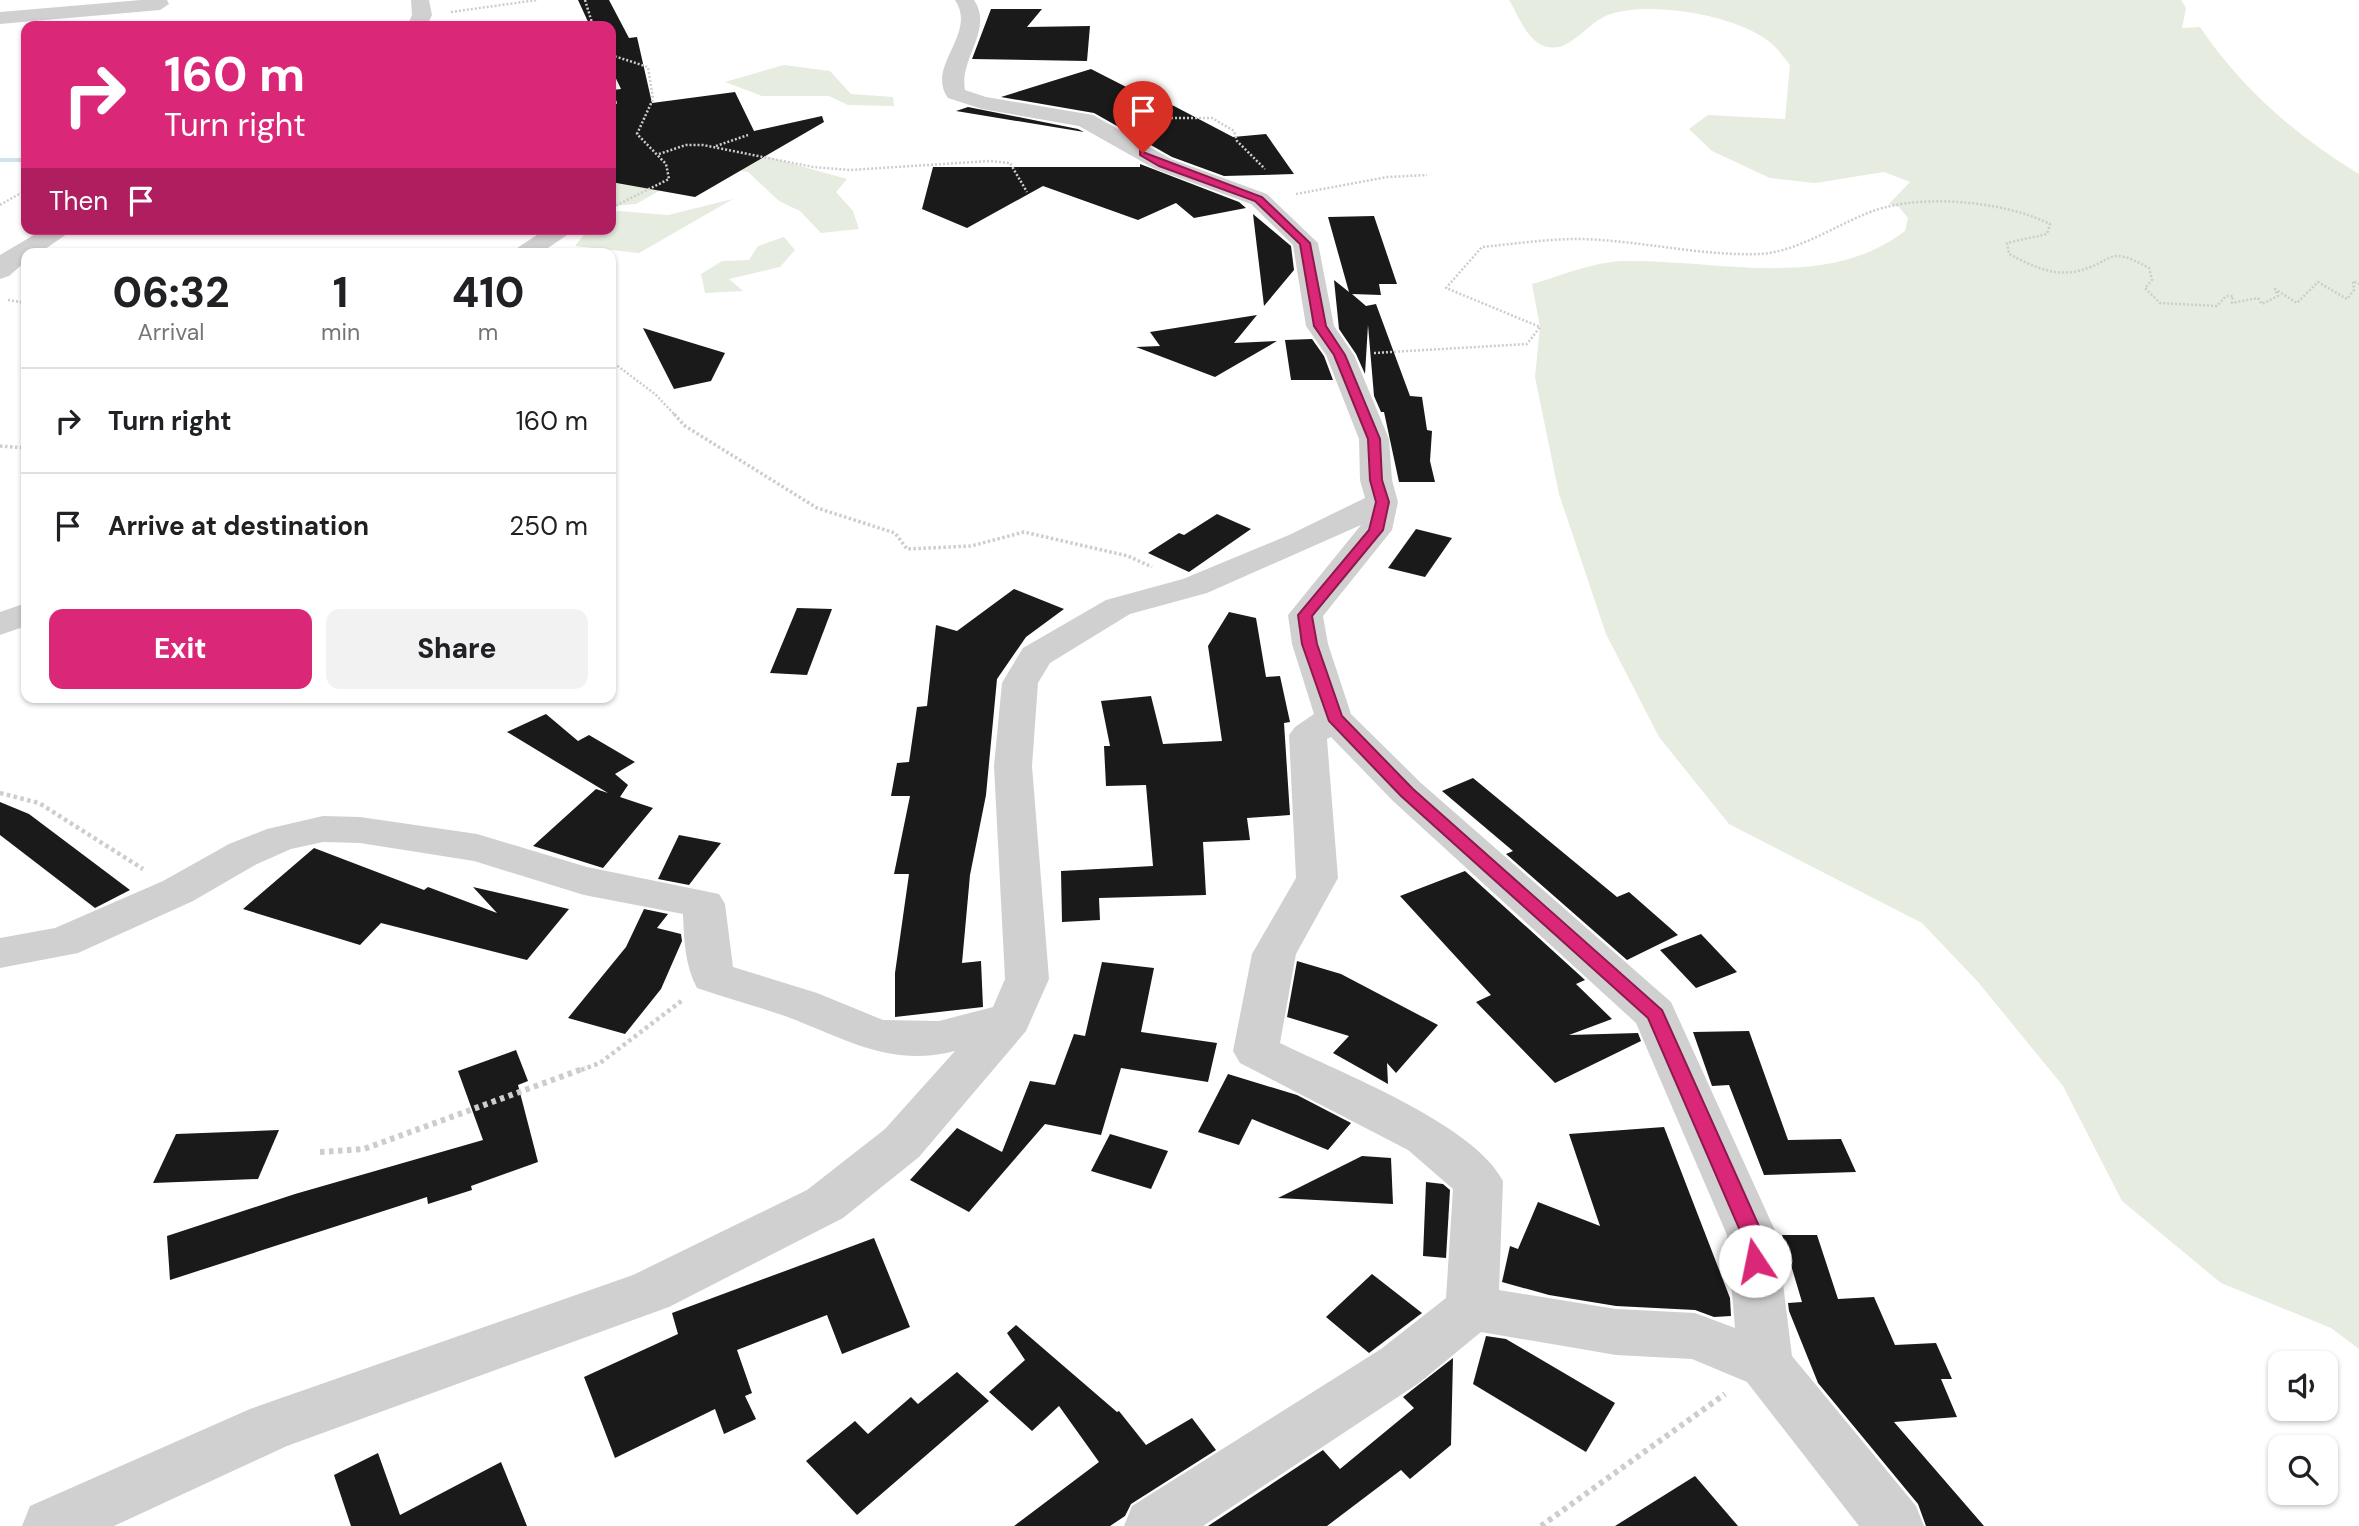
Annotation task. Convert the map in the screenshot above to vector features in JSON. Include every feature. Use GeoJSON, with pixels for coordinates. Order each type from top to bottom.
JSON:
{"type":"FeatureCollection","features":[{"type":"Feature","properties":{"kind":"street"},"geometry":{"type":"LineString","coordinates":[[964,0],[968,5],[970,37],[961,46],[951,82],[955,94],[982,103],[1084,120],[1163,164],[1259,199],[1305,243],[1320,326],[1339,355],[1374,439],[1376,480],[1382,502],[1376,530],[1305,615],[1310,644],[1334,718],[1407,792],[1655,1014],[1752,1235],[1766,1365]]}},
{"type":"Feature","properties":{"kind":"street"},"geometry":{"type":"LineString","coordinates":[[0,18],[160,2],[160,9],[179,19]]}},
{"type":"Feature","properties":{"kind":"street"},"geometry":{"type":"LineString","coordinates":[[1294,194],[1313,235],[1305,243]]}},
{"type":"Feature","properties":{"kind":"street"},"geometry":{"type":"LineString","coordinates":[[30,248],[52,235]]}},
{"type":"Feature","properties":{"kind":"street"},"geometry":{"type":"LineString","coordinates":[[531,248],[553,235]]}},
{"type":"Feature","properties":{"kind":"street"},"geometry":{"type":"LineString","coordinates":[[0,271],[9,260],[21,253]]}},
{"type":"Feature","properties":{"kind":"street"},"geometry":{"type":"LineString","coordinates":[[51,1526],[270,1427],[651,1291],[825,1204],[902,1143],[1010,1019],[1027,979],[1013,766],[1020,683],[1036,656],[1118,607],[1195,586],[1301,542],[1382,502]]}},
{"type":"Feature","properties":{"kind":"street"},"geometry":{"type":"LineString","coordinates":[[0,625],[21,615]]}},
{"type":"Feature","properties":{"kind":"street"},"geometry":{"type":"LineString","coordinates":[[1334,718],[1308,735],[1317,878],[1274,954],[1256,1052],[1425,1137],[1478,1181],[1472,1308]]}},
{"type":"Feature","properties":{"kind":"street"},"geometry":{"type":"LineString","coordinates":[[0,953],[63,942],[178,891],[243,854],[281,838],[323,829],[360,830],[477,848],[584,881],[704,904],[706,944],[713,977],[801,1005],[878,1037],[939,1038],[1010,1019]]}},
{"type":"Feature","properties":{"kind":"street"},"geometry":{"type":"LineString","coordinates":[[1153,1526],[1399,1366],[1472,1308],[1616,1332],[1695,1336],[1766,1365],[1895,1526]]}},
{"type":"Feature","properties":{"kind":"path"},"geometry":{"type":"LineString","coordinates":[[420,14],[537,0]]}},
{"type":"Feature","properties":{"kind":"path"},"geometry":{"type":"LineString","coordinates":[[585,0],[591,21]]}},
{"type":"Feature","properties":{"kind":"path"},"geometry":{"type":"LineString","coordinates":[[616,57],[648,67],[653,99],[637,134],[659,154],[666,164],[669,179],[616,206]]}},
{"type":"Feature","properties":{"kind":"path"},"geometry":{"type":"LineString","coordinates":[[1151,118],[1212,118],[1234,131],[1237,141],[1294,194],[1387,177],[1427,175]]}},
{"type":"Feature","properties":{"kind":"path"},"geometry":{"type":"LineString","coordinates":[[715,147],[748,135]]}},
{"type":"Feature","properties":{"kind":"path"},"geometry":{"type":"LineString","coordinates":[[659,154],[686,145],[715,147],[824,169],[852,170],[983,158],[1010,163],[1027,192]]}},
{"type":"Feature","properties":{"kind":"path"},"geometry":{"type":"LineString","coordinates":[[0,205],[21,193]]}},
{"type":"Feature","properties":{"kind":"path"},"geometry":{"type":"LineString","coordinates":[[1339,355],[1527,344],[1540,327],[1446,288],[1482,247],[1578,239],[1706,254],[1763,254],[1824,235],[1889,204],[1941,200],[2032,215],[2050,223],[2047,234],[2007,243],[2008,254],[2041,270],[2066,273],[2084,268],[2102,256],[2127,254],[2149,268],[2152,280],[2145,288],[2160,303],[2217,306],[2226,296],[2233,296],[2232,303],[2258,298],[2262,304],[2278,296],[2275,289],[2297,303],[2318,282],[2347,299],[2354,290],[2353,281],[2359,284]]}},
{"type":"Feature","properties":{"kind":"path"},"geometry":{"type":"LineString","coordinates":[[0,298],[21,302]]}},
{"type":"Feature","properties":{"kind":"path"},"geometry":{"type":"LineString","coordinates":[[616,365],[654,394],[685,426],[817,508],[895,533],[907,549],[971,546],[1024,532],[1128,556],[1195,586]]}},
{"type":"Feature","properties":{"kind":"path"},"geometry":{"type":"LineString","coordinates":[[0,446],[21,448]]}},
{"type":"Feature","properties":{"kind":"path"},"geometry":{"type":"LineString","coordinates":[[0,793],[39,803],[178,891]]}},
{"type":"Feature","properties":{"kind":"path"},"geometry":{"type":"LineString","coordinates":[[320,1152],[364,1149],[600,1063],[713,977]]}},
{"type":"Feature","properties":{"kind":"path"},"geometry":{"type":"LineString","coordinates":[[1541,1526],[1766,1365]]}},
{"type":"Feature","properties":{"kind":"shaded area"},"geometry":{"type":"Polygon","coordinates":[[[1509,0],[2181,0],[2186,8],[2182,28],[2200,27],[2233,70],[2271,109],[2313,144],[2359,174],[2359,1349],[2331,1328],[2221,1283],[2122,1201],[2063,1086],[1978,982],[1922,923],[1729,824],[1659,737],[1606,634],[1559,494],[1535,377],[1540,327],[1532,284],[1590,266],[1625,261],[1769,268],[1806,267],[1841,261],[1874,250],[1905,231],[1908,218],[1899,207],[1889,204],[1910,182],[1884,172],[1815,183],[1770,178],[1712,151],[1689,129],[1708,115],[1785,119],[1790,65],[1772,44],[1738,25],[1693,13],[1669,10],[1625,11],[1600,19],[1569,42],[1553,48],[1538,43],[1533,38],[1509,0]]]}},
{"type":"Feature","properties":{"kind":"shaded area"},"geometry":{"type":"Polygon","coordinates":[[[784,65],[830,71],[851,94],[893,97],[894,106],[848,105],[829,96],[762,96],[725,82],[784,65]]]}},
{"type":"Feature","properties":{"kind":"shaded area"},"geometry":{"type":"Polygon","coordinates":[[[754,153],[847,179],[836,192],[853,211],[859,229],[821,233],[800,211],[779,201],[748,172],[726,168],[754,153]]]}},
{"type":"Feature","properties":{"kind":"shaded area"},"geometry":{"type":"Polygon","coordinates":[[[638,167],[673,183],[636,204],[616,206],[616,171],[638,167]]]}},
{"type":"Feature","properties":{"kind":"shaded area"},"geometry":{"type":"Polygon","coordinates":[[[733,199],[639,253],[616,250],[616,248],[575,246],[584,235],[616,235],[618,211],[668,215],[733,199]]]}},
{"type":"Feature","properties":{"kind":"shaded area"},"geometry":{"type":"Polygon","coordinates":[[[784,237],[795,250],[780,267],[729,279],[743,291],[705,293],[701,274],[722,261],[749,260],[758,246],[784,237]]]}},
{"type":"Feature","properties":{"kind":"building"},"geometry":{"type":"Polygon","coordinates":[[[578,0],[609,0],[629,38],[637,37],[652,103],[735,92],[754,131],[822,116],[824,122],[695,197],[616,183],[616,90],[621,89],[616,78],[616,21],[588,21],[578,0]]]}},
{"type":"Feature","properties":{"kind":"building"},"geometry":{"type":"Polygon","coordinates":[[[991,9],[1042,9],[1027,27],[1090,26],[1087,61],[972,59],[991,9]]]}},
{"type":"Feature","properties":{"kind":"building"},"geometry":{"type":"Polygon","coordinates":[[[1091,69],[1138,93],[1174,106],[1233,137],[1266,134],[1294,174],[1224,176],[1172,157],[1094,113],[1001,97],[1091,69]]]}},
{"type":"Feature","properties":{"kind":"building"},"geometry":{"type":"Polygon","coordinates":[[[968,107],[1078,129],[1084,132],[956,111],[968,107]]]}},
{"type":"Feature","properties":{"kind":"building"},"geometry":{"type":"Polygon","coordinates":[[[1140,164],[1239,202],[1246,208],[1194,218],[1176,203],[1138,220],[1043,186],[967,228],[922,209],[933,167],[1140,167],[1140,164]]]}},
{"type":"Feature","properties":{"kind":"building"},"geometry":{"type":"Polygon","coordinates":[[[1253,214],[1291,246],[1294,270],[1264,306],[1253,214]]]}},
{"type":"Feature","properties":{"kind":"building"},"geometry":{"type":"Polygon","coordinates":[[[1374,216],[1397,284],[1379,284],[1381,295],[1352,294],[1366,306],[1376,304],[1410,396],[1422,397],[1427,430],[1432,431],[1430,461],[1435,482],[1399,482],[1384,412],[1381,412],[1374,396],[1368,325],[1365,374],[1356,354],[1339,329],[1334,280],[1349,292],[1328,217],[1374,216]]]}},
{"type":"Feature","properties":{"kind":"building"},"geometry":{"type":"Polygon","coordinates":[[[1257,315],[1234,343],[1277,341],[1215,377],[1136,347],[1160,346],[1150,332],[1257,315]]]}},
{"type":"Feature","properties":{"kind":"building"},"geometry":{"type":"Polygon","coordinates":[[[643,328],[725,353],[711,381],[674,389],[643,328]]]}},
{"type":"Feature","properties":{"kind":"building"},"geometry":{"type":"Polygon","coordinates":[[[1312,339],[1324,356],[1333,380],[1291,380],[1285,340],[1312,339]]]}},
{"type":"Feature","properties":{"kind":"building"},"geometry":{"type":"Polygon","coordinates":[[[1217,514],[1251,529],[1189,572],[1148,553],[1179,533],[1184,535],[1217,514]]]}},
{"type":"Feature","properties":{"kind":"building"},"geometry":{"type":"Polygon","coordinates":[[[1416,529],[1452,538],[1425,577],[1388,568],[1416,529]]]}},
{"type":"Feature","properties":{"kind":"building"},"geometry":{"type":"Polygon","coordinates":[[[1014,589],[1064,609],[1026,637],[997,679],[986,795],[970,875],[962,963],[981,961],[983,1007],[895,1017],[895,973],[909,874],[894,874],[910,796],[891,796],[897,763],[909,762],[917,707],[927,706],[936,625],[957,631],[1014,589]]]}},
{"type":"Feature","properties":{"kind":"building"},"geometry":{"type":"Polygon","coordinates":[[[797,608],[832,609],[807,675],[770,673],[797,608]]]}},
{"type":"Feature","properties":{"kind":"building"},"geometry":{"type":"Polygon","coordinates":[[[1229,612],[1256,618],[1266,677],[1280,676],[1290,722],[1284,723],[1290,815],[1247,818],[1250,840],[1203,842],[1206,895],[1099,898],[1100,920],[1062,922],[1061,871],[1153,866],[1146,785],[1106,786],[1104,746],[1110,746],[1101,701],[1151,696],[1163,744],[1222,741],[1208,646],[1229,612]]]}},
{"type":"Feature","properties":{"kind":"building"},"geometry":{"type":"Polygon","coordinates":[[[546,714],[578,741],[589,735],[635,762],[615,774],[628,785],[620,797],[653,808],[603,868],[533,846],[596,789],[608,793],[507,732],[546,714]]]}},
{"type":"Feature","properties":{"kind":"building"},"geometry":{"type":"Polygon","coordinates":[[[1473,778],[1617,897],[1629,892],[1678,935],[1627,960],[1506,854],[1513,851],[1442,791],[1473,778]]]}},
{"type":"Feature","properties":{"kind":"building"},"geometry":{"type":"Polygon","coordinates":[[[0,802],[29,814],[130,890],[95,908],[0,835],[0,802]]]}},
{"type":"Feature","properties":{"kind":"building"},"geometry":{"type":"Polygon","coordinates":[[[679,835],[721,843],[689,885],[658,879],[679,835]]]}},
{"type":"Feature","properties":{"kind":"building"},"geometry":{"type":"Polygon","coordinates":[[[314,848],[424,890],[428,887],[497,913],[473,887],[569,909],[527,960],[381,923],[360,945],[243,909],[314,848]]]}},
{"type":"Feature","properties":{"kind":"building"},"geometry":{"type":"Polygon","coordinates":[[[1465,871],[1585,980],[1576,984],[1612,1019],[1569,1035],[1638,1033],[1641,1041],[1555,1083],[1476,1002],[1491,995],[1400,896],[1465,871]]]}},
{"type":"Feature","properties":{"kind":"building"},"geometry":{"type":"Polygon","coordinates":[[[644,909],[668,914],[657,928],[681,934],[682,941],[661,989],[625,1034],[568,1018],[626,947],[644,909]]]}},
{"type":"Feature","properties":{"kind":"building"},"geometry":{"type":"Polygon","coordinates":[[[1701,934],[1737,972],[1696,988],[1660,950],[1701,934]]]}},
{"type":"Feature","properties":{"kind":"building"},"geometry":{"type":"Polygon","coordinates":[[[1297,961],[1341,974],[1438,1025],[1396,1073],[1387,1063],[1388,1084],[1333,1053],[1349,1036],[1287,1017],[1297,961]]]}},
{"type":"Feature","properties":{"kind":"building"},"geometry":{"type":"Polygon","coordinates":[[[1102,962],[1154,968],[1141,1032],[1217,1043],[1208,1082],[1121,1068],[1101,1135],[1045,1124],[969,1212],[910,1180],[957,1128],[1002,1152],[1030,1081],[1055,1085],[1074,1034],[1085,1036],[1102,962]]]}},
{"type":"Feature","properties":{"kind":"building"},"geometry":{"type":"Polygon","coordinates":[[[1749,1031],[1788,1140],[1841,1139],[1856,1172],[1764,1175],[1729,1085],[1712,1086],[1693,1032],[1749,1031]]]}},
{"type":"Feature","properties":{"kind":"building"},"geometry":{"type":"Polygon","coordinates":[[[516,1050],[528,1081],[518,1085],[538,1162],[471,1186],[472,1190],[428,1204],[427,1197],[170,1280],[167,1236],[295,1194],[483,1140],[458,1071],[516,1050]]]}},
{"type":"Feature","properties":{"kind":"building"},"geometry":{"type":"Polygon","coordinates":[[[1228,1074],[1297,1095],[1351,1123],[1328,1150],[1252,1119],[1239,1145],[1198,1132],[1228,1074]]]}},
{"type":"Feature","properties":{"kind":"building"},"geometry":{"type":"Polygon","coordinates":[[[1664,1127],[1730,1298],[1731,1316],[1714,1317],[1695,1310],[1616,1306],[1549,1295],[1502,1282],[1510,1246],[1518,1249],[1538,1202],[1600,1226],[1569,1134],[1664,1127]]]}},
{"type":"Feature","properties":{"kind":"building"},"geometry":{"type":"Polygon","coordinates":[[[279,1130],[258,1179],[153,1183],[176,1134],[279,1130]]]}},
{"type":"Feature","properties":{"kind":"building"},"geometry":{"type":"Polygon","coordinates":[[[1110,1134],[1168,1151],[1151,1189],[1091,1171],[1110,1134]]]}},
{"type":"Feature","properties":{"kind":"building"},"geometry":{"type":"Polygon","coordinates":[[[1362,1156],[1391,1158],[1393,1204],[1278,1198],[1362,1156]]]}},
{"type":"Feature","properties":{"kind":"building"},"geometry":{"type":"Polygon","coordinates":[[[1426,1182],[1443,1184],[1450,1190],[1446,1258],[1423,1256],[1426,1182]]]}},
{"type":"Feature","properties":{"kind":"building"},"geometry":{"type":"Polygon","coordinates":[[[1782,1235],[1817,1235],[1838,1299],[1874,1297],[1895,1345],[1936,1343],[1952,1379],[1941,1379],[1957,1417],[1894,1422],[1984,1526],[1926,1526],[1918,1504],[1818,1383],[1789,1311],[1788,1303],[1802,1302],[1782,1235]]]}},
{"type":"Feature","properties":{"kind":"building"},"geometry":{"type":"Polygon","coordinates":[[[874,1238],[910,1327],[842,1354],[827,1315],[737,1350],[752,1393],[745,1396],[756,1419],[724,1434],[715,1409],[615,1458],[584,1377],[678,1334],[672,1313],[874,1238]]]}},
{"type":"Feature","properties":{"kind":"building"},"geometry":{"type":"Polygon","coordinates":[[[1372,1274],[1422,1313],[1369,1353],[1326,1317],[1372,1274]]]}},
{"type":"Feature","properties":{"kind":"building"},"geometry":{"type":"Polygon","coordinates":[[[1016,1325],[1119,1411],[1146,1445],[1192,1418],[1216,1450],[1131,1504],[1125,1516],[1110,1526],[1014,1526],[1099,1462],[1059,1406],[1032,1431],[989,1392],[1025,1360],[1007,1333],[1016,1325]]]}},
{"type":"Feature","properties":{"kind":"building"},"geometry":{"type":"Polygon","coordinates":[[[1486,1336],[1506,1339],[1615,1403],[1586,1452],[1473,1384],[1486,1336]]]}},
{"type":"Feature","properties":{"kind":"building"},"geometry":{"type":"Polygon","coordinates":[[[1453,1358],[1451,1445],[1410,1479],[1401,1470],[1327,1526],[1208,1526],[1323,1450],[1340,1469],[1414,1408],[1403,1397],[1453,1358]]]}},
{"type":"Feature","properties":{"kind":"building"},"geometry":{"type":"Polygon","coordinates":[[[957,1372],[989,1401],[857,1515],[806,1461],[855,1421],[868,1434],[911,1397],[918,1404],[957,1372]]]}},
{"type":"Feature","properties":{"kind":"building"},"geometry":{"type":"Polygon","coordinates":[[[378,1453],[400,1515],[501,1462],[527,1526],[351,1526],[334,1475],[378,1453]]]}},
{"type":"Feature","properties":{"kind":"building"},"geometry":{"type":"Polygon","coordinates":[[[1695,1476],[1738,1526],[1615,1526],[1695,1476]]]}},
{"type":"Feature","properties":{"kind":"waterway"},"geometry":{"type":"LineString","coordinates":[[0,160],[21,160]]}},
{"type":"Feature","properties":{"kind":"route"},"geometry":{"type":"LineString","coordinates":[[1143,153],[1163,164],[1259,199],[1305,243],[1320,326],[1339,355],[1374,439],[1376,480],[1382,502],[1376,530],[1305,615],[1310,644],[1334,718],[1407,792],[1655,1014],[1752,1235],[1755,1261]]}}]}
